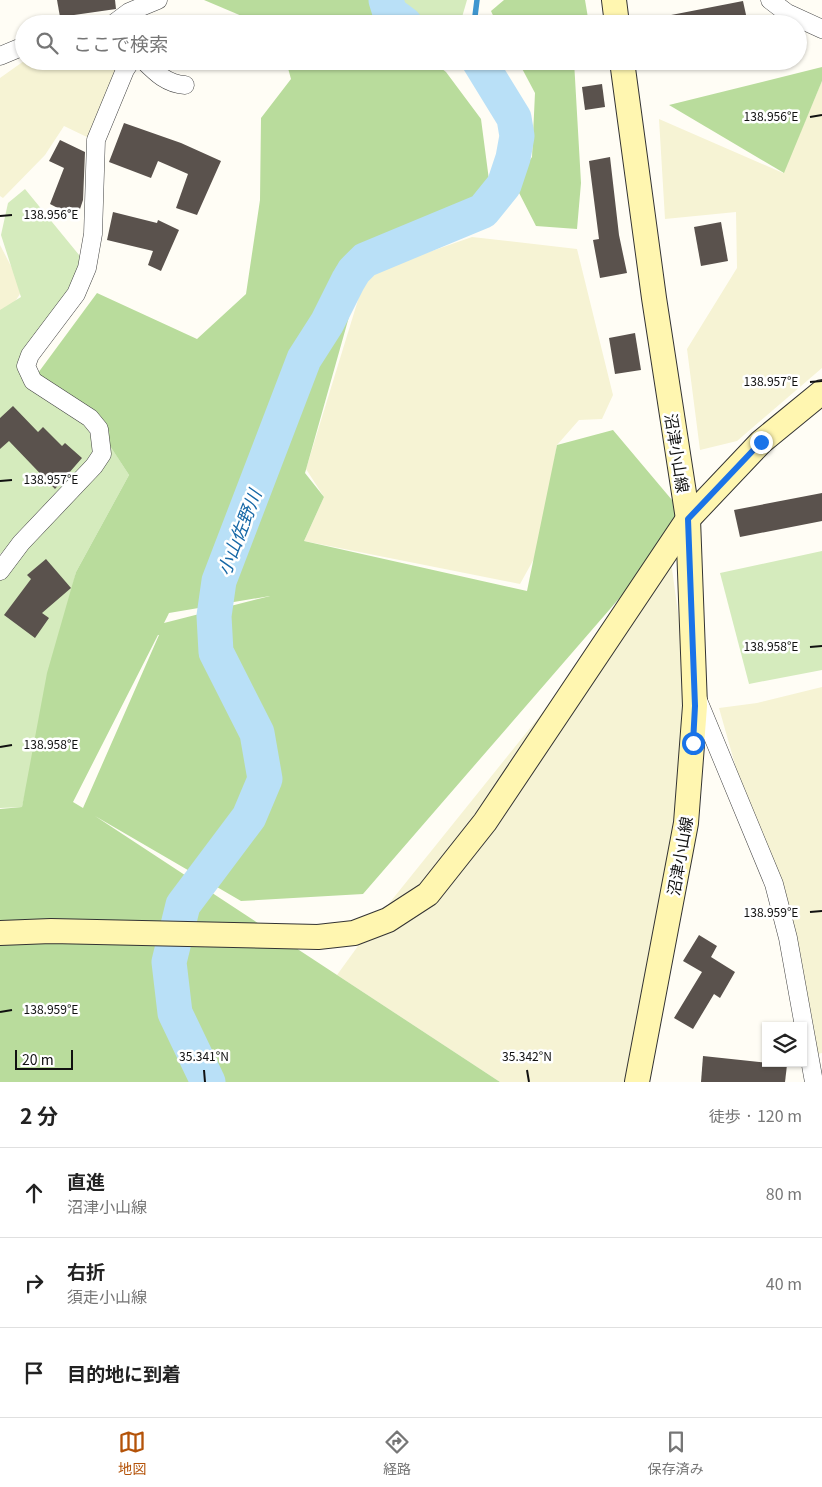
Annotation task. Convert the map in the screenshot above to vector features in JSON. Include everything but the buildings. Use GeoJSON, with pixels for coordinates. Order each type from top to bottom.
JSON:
{"type":"FeatureCollection","features":[{"type":"Feature","properties":{"kind":"main road"},"geometry":{"type":"LineString","coordinates":[[614,0],[616,15]]}},
{"type":"Feature","properties":{"kind":"main road","name":"沼津小山線"},"geometry":{"type":"LineString","coordinates":[[623,70],[654,298],[688,519],[695,693],[694,731],[686,823],[637,1082]]}},
{"type":"Feature","properties":{"kind":"main road"},"geometry":{"type":"LineString","coordinates":[[0,934],[51,931],[318,937],[354,933],[388,920],[428,894],[485,822],[688,519],[761,442],[822,392]]}},
{"type":"Feature","properties":{"kind":"street"},"geometry":{"type":"LineString","coordinates":[[135,15],[158,0]]}},
{"type":"Feature","properties":{"kind":"street"},"geometry":{"type":"LineString","coordinates":[[770,0],[791,15]]}},
{"type":"Feature","properties":{"kind":"street"},"geometry":{"type":"LineString","coordinates":[[807,22],[822,29]]}},
{"type":"Feature","properties":{"kind":"street"},"geometry":{"type":"LineString","coordinates":[[0,56],[15,50]]}},
{"type":"Feature","properties":{"kind":"street"},"geometry":{"type":"LineString","coordinates":[[0,570],[21,543],[94,466],[102,454],[99,428],[90,418],[33,381],[26,366],[30,355],[76,294],[87,268],[93,234],[96,140],[125,70]]}},
{"type":"Feature","properties":{"kind":"street"},"geometry":{"type":"LineString","coordinates":[[153,70],[159,76],[174,84],[185,85]]}},
{"type":"Feature","properties":{"kind":"street"},"geometry":{"type":"LineString","coordinates":[[695,693],[774,884],[788,938],[814,1082]]}},
{"type":"Feature","properties":{"kind":"shaded area"},"geometry":{"type":"Polygon","coordinates":[[[15,67],[15,70],[125,70],[91,139],[64,126],[45,155],[3,198],[0,196],[0,78],[15,67]]]}},
{"type":"Feature","properties":{"kind":"shaded area"},"geometry":{"type":"Polygon","coordinates":[[[822,81],[822,368],[737,441],[700,450],[687,349],[737,268],[736,212],[665,219],[659,119],[783,173],[822,81]]]}},
{"type":"Feature","properties":{"kind":"shaded area"},"geometry":{"type":"Polygon","coordinates":[[[472,237],[577,249],[613,395],[602,419],[579,420],[557,445],[540,548],[520,584],[304,541],[324,497],[306,469],[366,274],[472,237]]]}},
{"type":"Feature","properties":{"kind":"shaded area"},"geometry":{"type":"Polygon","coordinates":[[[0,245],[23,289],[13,305],[0,312],[0,245]]]}},
{"type":"Feature","properties":{"kind":"shaded area"},"geometry":{"type":"Polygon","coordinates":[[[670,554],[694,731],[634,1082],[500,1082],[337,975],[387,906],[670,554]]]}},
{"type":"Feature","properties":{"kind":"shaded area"},"geometry":{"type":"Polygon","coordinates":[[[822,687],[822,1053],[817,1054],[719,708],[757,703],[822,687]]]}},
{"type":"Feature","properties":{"kind":"green space"},"geometry":{"type":"Polygon","coordinates":[[[204,0],[373,0],[382,15],[240,15],[204,0]]]}},
{"type":"Feature","properties":{"kind":"green space"},"geometry":{"type":"Polygon","coordinates":[[[397,0],[467,0],[463,15],[418,15],[400,8],[397,0]]]}},
{"type":"Feature","properties":{"kind":"green space"},"geometry":{"type":"Polygon","coordinates":[[[504,0],[585,0],[588,15],[493,15],[491,11],[504,0]]]}},
{"type":"Feature","properties":{"kind":"green space"},"geometry":{"type":"Polygon","coordinates":[[[822,67],[822,81],[784,173],[669,105],[822,67]]]}},
{"type":"Feature","properties":{"kind":"green space"},"geometry":{"type":"Polygon","coordinates":[[[288,70],[443,70],[481,119],[489,180],[459,221],[365,260],[305,473],[324,497],[304,541],[527,591],[557,445],[613,430],[688,519],[363,894],[241,901],[95,816],[500,1082],[0,1082],[0,809],[22,807],[47,673],[76,572],[129,475],[99,429],[38,373],[97,293],[197,339],[246,294],[260,200],[261,118],[291,79],[288,70]],[[270,596],[169,613],[164,623],[270,596]],[[159,635],[73,802],[83,808],[159,635]]]}},
{"type":"Feature","properties":{"kind":"green space"},"geometry":{"type":"Polygon","coordinates":[[[523,70],[575,70],[581,183],[577,229],[536,226],[514,183],[532,157],[535,93],[523,70]]]}},
{"type":"Feature","properties":{"kind":"green space"},"geometry":{"type":"Polygon","coordinates":[[[25,189],[84,261],[26,367],[109,444],[129,475],[76,572],[22,807],[0,808],[0,571],[36,527],[0,554],[0,310],[21,297],[1,235],[8,203],[25,189]]]}},
{"type":"Feature","properties":{"kind":"green space"},"geometry":{"type":"Polygon","coordinates":[[[822,551],[822,670],[749,684],[720,573],[822,551]]]}},
{"type":"Feature","properties":{"kind":"waterway","name":"小山佐野川"},"geometry":{"type":"LineString","coordinates":[[386,0],[390,13],[393,15]]}},
{"type":"Feature","properties":{"kind":"waterway"},"geometry":{"type":"LineString","coordinates":[[475,15],[477,0]]}},
{"type":"Feature","properties":{"kind":"waterway","name":"小山佐野川"},"geometry":{"type":"LineString","coordinates":[[208,1082],[175,1013],[169,962],[183,905],[249,817],[265,779],[257,733],[216,652],[214,616],[219,581],[304,359],[327,323],[354,271],[365,260],[483,211],[504,185],[513,158],[517,136],[514,118],[485,70]]}},
{"type":"Feature","properties":{"kind":"route"},"geometry":{"type":"LineString","coordinates":[[693,743],[695,706],[688,519],[761,442]]}}]}
